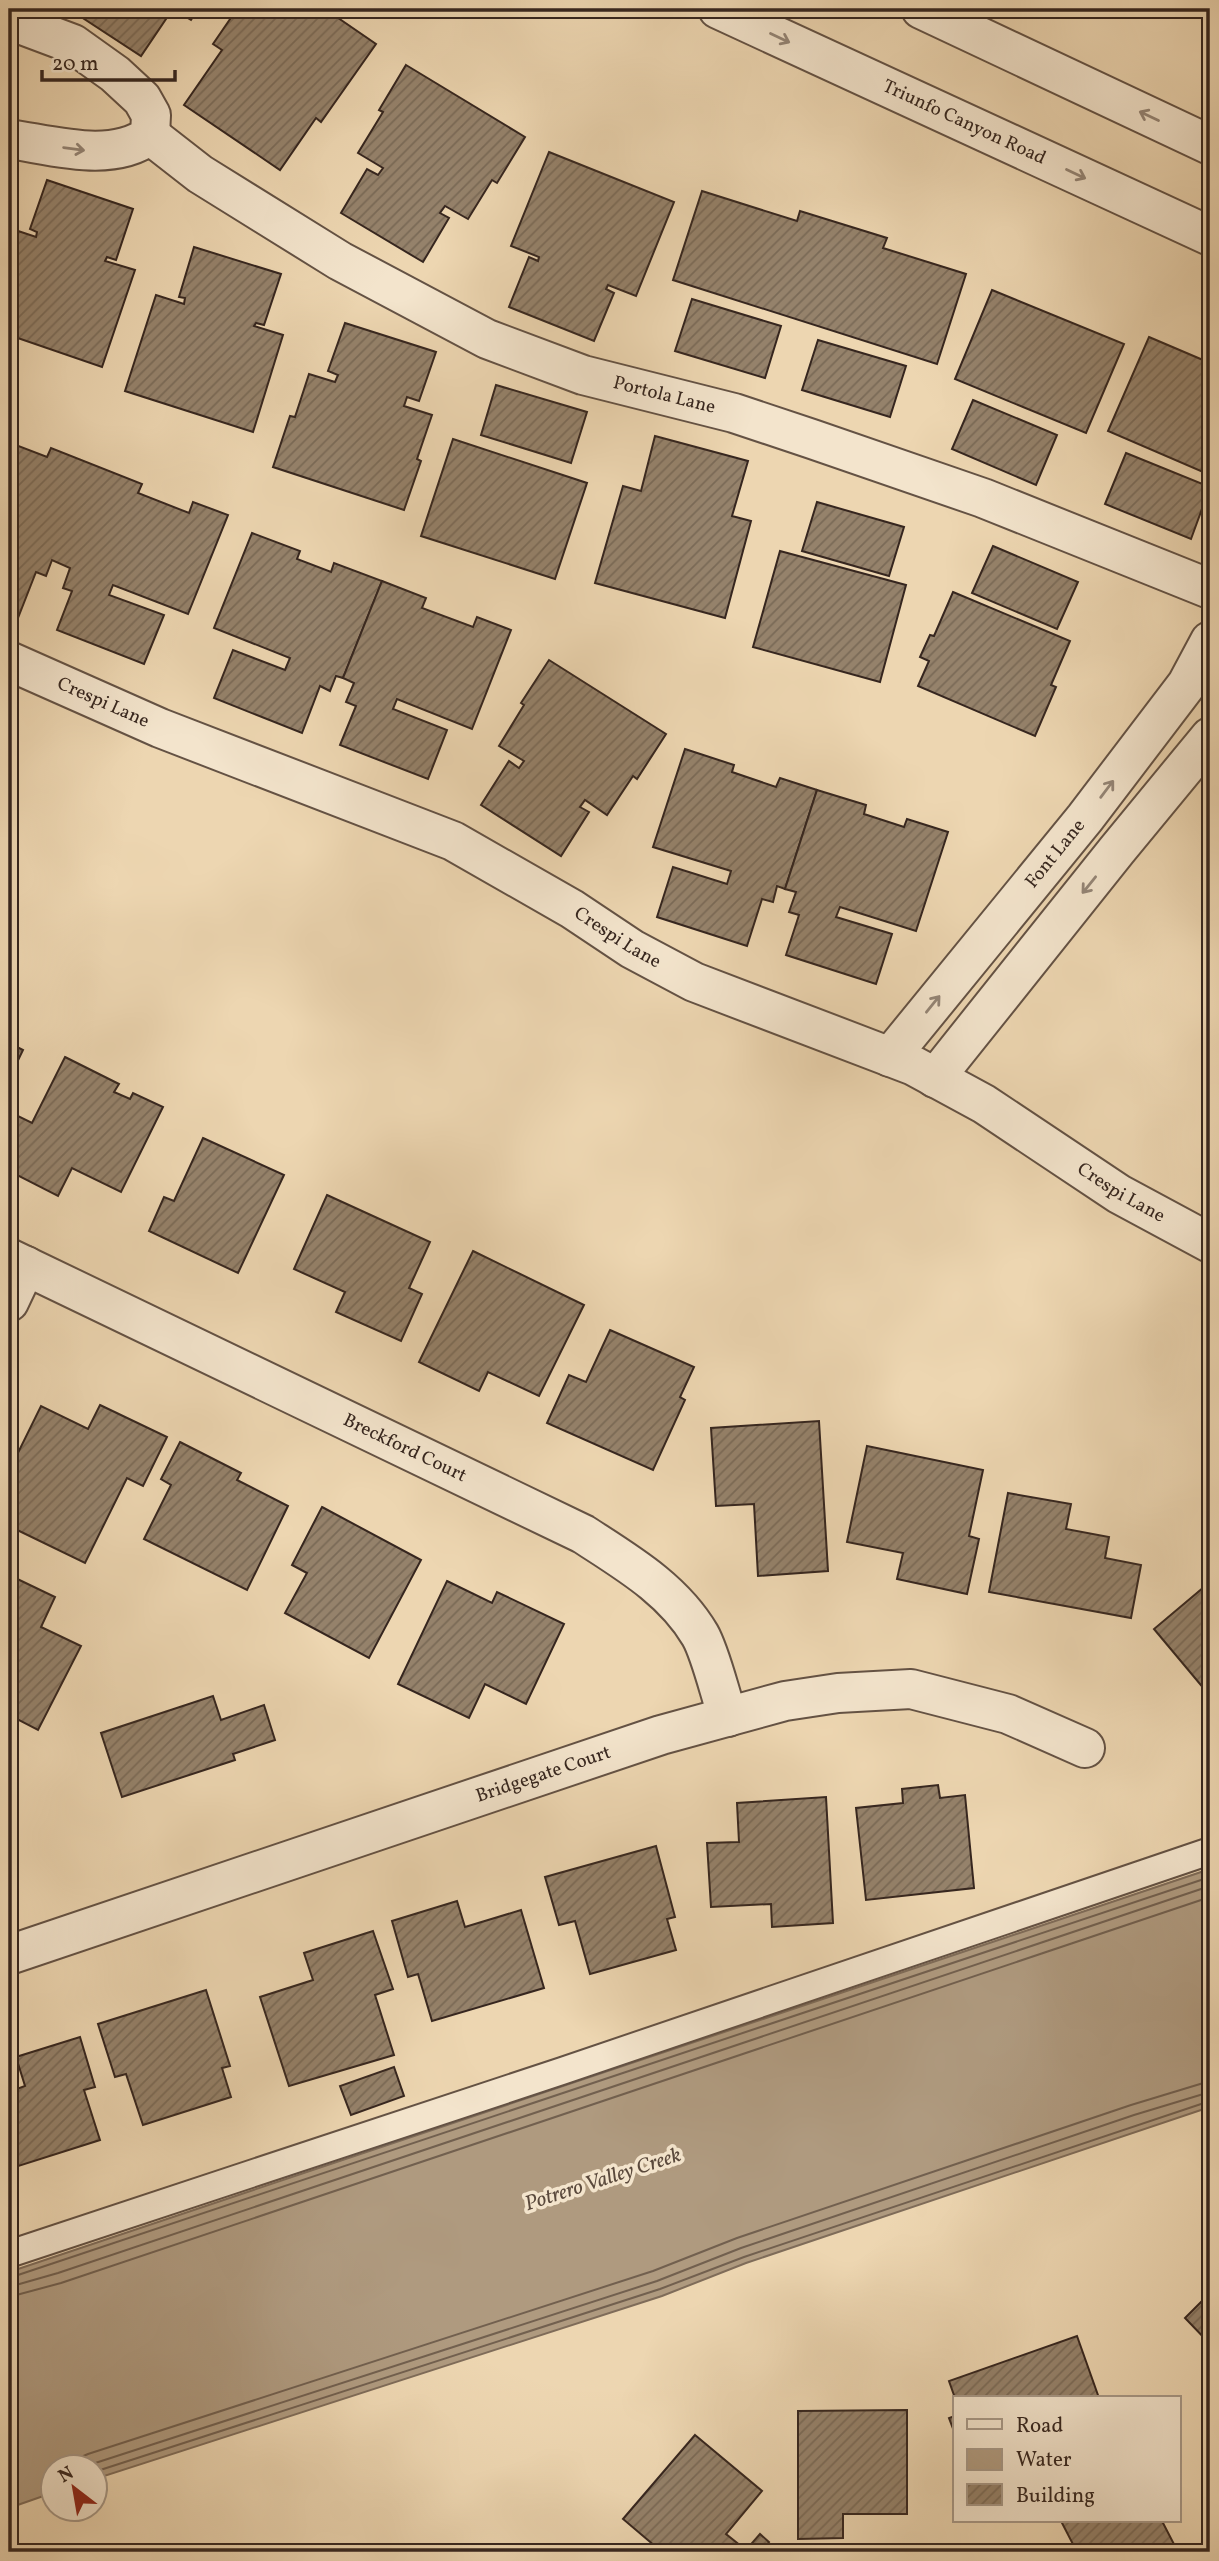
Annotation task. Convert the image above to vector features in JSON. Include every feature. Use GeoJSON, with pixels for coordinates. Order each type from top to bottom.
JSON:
{"type":"FeatureCollection","features":[{"type":"Feature","properties":{"kind":"street","name":"Triunfo Canyon Road"},"geometry":{"type":"LineString","coordinates":[[718,9],[1210,236]]}},
{"type":"Feature","properties":{"kind":"street"},"geometry":{"type":"LineString","coordinates":[[921,9],[1210,145]]}},
{"type":"Feature","properties":{"kind":"street"},"geometry":{"type":"LineString","coordinates":[[9,20],[73,44],[116,74],[142,99],[151,115],[150,135],[139,144],[118,149],[90,151],[9,139]]}},
{"type":"Feature","properties":{"kind":"street","name":"Portola Lane"},"geometry":{"type":"LineString","coordinates":[[150,135],[200,174],[340,261],[487,339],[583,374],[734,413],[983,498],[1210,589]]}},
{"type":"Feature","properties":{"kind":"street","name":"Font Lane"},"geometry":{"type":"LineString","coordinates":[[890,1057],[1085,818],[1187,684],[1210,641]]}},
{"type":"Feature","properties":{"kind":"street","name":"Crespi Lane"},"geometry":{"type":"LineString","coordinates":[[9,661],[160,728],[453,841],[572,909],[632,949],[694,982],[914,1066],[984,1104],[1119,1194],[1210,1243]]}},
{"type":"Feature","properties":{"kind":"street"},"geometry":{"type":"LineString","coordinates":[[935,1078],[1210,737]]}},
{"type":"Feature","properties":{"kind":"street"},"geometry":{"type":"LineString","coordinates":[[9,1302],[17,1262]]}},
{"type":"Feature","properties":{"kind":"street","name":"Breckford Court"},"geometry":{"type":"LineString","coordinates":[[17,1262],[583,1534],[641,1572],[675,1601],[701,1637],[728,1717]]}},
{"type":"Feature","properties":{"kind":"street","name":"Bridgegate Court"},"geometry":{"type":"LineString","coordinates":[[9,1955],[661,1735],[785,1702],[838,1693],[911,1689],[1008,1714],[1085,1748]]}},
{"type":"Feature","properties":{"kind":"lane"},"geometry":{"type":"LineString","coordinates":[[9,2254],[562,2071],[1210,1851]]}},
{"type":"Feature","properties":{"kind":"water","name":"Potrero Valley Creek"},"geometry":{"type":"Polygon","coordinates":[[[1210,1869],[1210,2107],[746,2263],[662,2296],[108,2475],[108,2452],[38,2452],[38,2498],[9,2508],[9,2272],[1210,1869]]]}},
{"type":"Feature","properties":{"kind":"building"},"geometry":{"type":"Polygon","coordinates":[[[69,9],[163,9],[170,13],[141,56],[69,9]]]}},
{"type":"Feature","properties":{"kind":"building"},"geometry":{"type":"Polygon","coordinates":[[[173,9],[198,9],[191,20],[173,9]]]}},
{"type":"Feature","properties":{"kind":"building"},"geometry":{"type":"Polygon","coordinates":[[[237,9],[325,9],[376,44],[321,122],[316,118],[280,170],[184,105],[222,50],[213,44],[237,9]]]}},
{"type":"Feature","properties":{"kind":"building"},"geometry":{"type":"Polygon","coordinates":[[[406,65],[525,137],[497,183],[492,180],[468,219],[445,206],[440,213],[449,218],[423,262],[341,213],[367,169],[378,175],[383,168],[358,153],[383,112],[379,110],[406,65]]]}},
{"type":"Feature","properties":{"kind":"building"},"geometry":{"type":"Polygon","coordinates":[[[549,152],[674,202],[636,296],[608,285],[606,289],[614,293],[594,341],[509,307],[529,257],[538,261],[539,257],[511,246],[549,152]]]}},
{"type":"Feature","properties":{"kind":"building"},"geometry":{"type":"Polygon","coordinates":[[[47,180],[133,209],[116,260],[107,257],[105,261],[135,270],[102,367],[9,335],[9,228],[36,237],[37,232],[30,229],[47,180]]]}},
{"type":"Feature","properties":{"kind":"building"},"geometry":{"type":"Polygon","coordinates":[[[702,191],[797,221],[800,211],[887,238],[883,248],[966,274],[937,364],[673,280],[702,191]]]}},
{"type":"Feature","properties":{"kind":"building"},"geometry":{"type":"Polygon","coordinates":[[[194,247],[281,274],[264,325],[256,323],[254,326],[283,335],[253,432],[125,391],[156,295],[184,304],[185,298],[179,297],[194,247]]]}},
{"type":"Feature","properties":{"kind":"building"},"geometry":{"type":"Polygon","coordinates":[[[992,290],[1124,344],[1086,433],[955,379],[992,290]]]}},
{"type":"Feature","properties":{"kind":"building"},"geometry":{"type":"Polygon","coordinates":[[[692,299],[781,326],[765,378],[675,351],[692,299]]]}},
{"type":"Feature","properties":{"kind":"building"},"geometry":{"type":"Polygon","coordinates":[[[345,323],[436,352],[419,401],[407,397],[404,406],[432,415],[417,459],[421,461],[404,510],[273,467],[290,416],[295,417],[309,374],[335,382],[338,375],[328,371],[345,323]]]}},
{"type":"Feature","properties":{"kind":"building"},"geometry":{"type":"Polygon","coordinates":[[[1149,337],[1210,363],[1210,475],[1108,431],[1149,337]]]}},
{"type":"Feature","properties":{"kind":"building"},"geometry":{"type":"Polygon","coordinates":[[[818,340],[906,366],[890,417],[802,390],[818,340]]]}},
{"type":"Feature","properties":{"kind":"building"},"geometry":{"type":"Polygon","coordinates":[[[496,385],[587,412],[571,463],[481,435],[496,385]]]}},
{"type":"Feature","properties":{"kind":"building"},"geometry":{"type":"Polygon","coordinates":[[[973,400],[1057,435],[1036,485],[952,449],[973,400]]]}},
{"type":"Feature","properties":{"kind":"building"},"geometry":{"type":"Polygon","coordinates":[[[9,433],[16,436],[13,444],[47,457],[51,448],[142,484],[138,493],[189,513],[193,502],[228,515],[188,614],[113,585],[109,595],[164,615],[144,664],[57,630],[72,591],[63,588],[70,568],[52,560],[46,576],[36,572],[18,618],[9,614],[9,433]]]}},
{"type":"Feature","properties":{"kind":"building"},"geometry":{"type":"Polygon","coordinates":[[[655,436],[748,461],[732,516],[751,521],[725,618],[595,583],[623,486],[641,491],[655,436]]]}},
{"type":"Feature","properties":{"kind":"building"},"geometry":{"type":"Polygon","coordinates":[[[453,439],[587,483],[555,579],[421,536],[453,439]]]}},
{"type":"Feature","properties":{"kind":"building"},"geometry":{"type":"Polygon","coordinates":[[[1126,453],[1210,487],[1191,539],[1105,504],[1126,453]]]}},
{"type":"Feature","properties":{"kind":"building"},"geometry":{"type":"Polygon","coordinates":[[[817,502],[904,527],[889,576],[802,551],[817,502]]]}},
{"type":"Feature","properties":{"kind":"building"},"geometry":{"type":"Polygon","coordinates":[[[252,533],[300,551],[297,559],[331,572],[334,563],[382,581],[343,678],[336,676],[330,691],[320,686],[302,733],[214,698],[233,650],[285,670],[290,658],[214,628],[252,533]]]}},
{"type":"Feature","properties":{"kind":"building"},"geometry":{"type":"Polygon","coordinates":[[[993,546],[1078,582],[1057,629],[972,593],[993,546]]]}},
{"type":"Feature","properties":{"kind":"building"},"geometry":{"type":"Polygon","coordinates":[[[780,551],[906,585],[880,682],[753,647],[780,551]]]}},
{"type":"Feature","properties":{"kind":"building"},"geometry":{"type":"Polygon","coordinates":[[[382,581],[426,598],[422,608],[473,627],[477,617],[511,630],[472,729],[397,699],[393,709],[447,730],[428,779],[340,745],[356,706],[346,702],[354,683],[343,678],[382,581]]]}},
{"type":"Feature","properties":{"kind":"building"},"geometry":{"type":"Polygon","coordinates":[[[953,592],[1070,641],[1051,685],[1056,687],[1035,736],[918,686],[929,661],[920,657],[930,635],[934,636],[953,592]]]}},
{"type":"Feature","properties":{"kind":"building"},"geometry":{"type":"Polygon","coordinates":[[[549,660],[666,734],[637,779],[633,776],[607,815],[585,800],[580,807],[589,812],[561,856],[481,805],[509,761],[519,768],[524,761],[499,746],[524,705],[521,703],[549,660]]]}},
{"type":"Feature","properties":{"kind":"building"},"geometry":{"type":"Polygon","coordinates":[[[685,749],[734,765],[732,772],[776,787],[780,778],[817,790],[785,889],[777,886],[773,902],[762,899],[747,946],[657,917],[673,867],[727,884],[731,871],[653,847],[685,749]]]}},
{"type":"Feature","properties":{"kind":"building"},"geometry":{"type":"Polygon","coordinates":[[[817,790],[866,805],[864,814],[904,827],[907,819],[948,832],[916,931],[840,907],[836,917],[892,934],[876,984],[786,955],[799,915],[789,912],[796,892],[785,889],[817,790]]]}},
{"type":"Feature","properties":{"kind":"building"},"geometry":{"type":"Polygon","coordinates":[[[9,1043],[23,1050],[9,1079],[9,1043]]]}},
{"type":"Feature","properties":{"kind":"building"},"geometry":{"type":"Polygon","coordinates":[[[65,1057],[119,1084],[114,1092],[130,1099],[133,1093],[163,1107],[121,1192],[72,1168],[58,1196],[9,1171],[9,1128],[16,1115],[32,1123],[65,1057]]]}},
{"type":"Feature","properties":{"kind":"building"},"geometry":{"type":"Polygon","coordinates":[[[203,1138],[284,1175],[238,1273],[149,1231],[164,1197],[174,1201],[203,1138]]]}},
{"type":"Feature","properties":{"kind":"building"},"geometry":{"type":"Polygon","coordinates":[[[327,1195],[430,1242],[409,1288],[422,1294],[401,1341],[336,1312],[345,1292],[294,1269],[327,1195]]]}},
{"type":"Feature","properties":{"kind":"building"},"geometry":{"type":"Polygon","coordinates":[[[473,1251],[584,1305],[539,1396],[488,1372],[479,1391],[419,1362],[473,1251]]]}},
{"type":"Feature","properties":{"kind":"building"},"geometry":{"type":"Polygon","coordinates":[[[610,1330],[694,1367],[680,1397],[685,1400],[653,1470],[547,1423],[569,1375],[586,1382],[610,1330]]]}},
{"type":"Feature","properties":{"kind":"building"},"geometry":{"type":"Polygon","coordinates":[[[100,1405],[167,1437],[143,1486],[127,1478],[85,1563],[9,1526],[9,1471],[41,1406],[88,1429],[100,1405]]]}},
{"type":"Feature","properties":{"kind":"building"},"geometry":{"type":"Polygon","coordinates":[[[819,1421],[828,1571],[758,1576],[754,1504],[716,1506],[711,1428],[819,1421]]]}},
{"type":"Feature","properties":{"kind":"building"},"geometry":{"type":"Polygon","coordinates":[[[180,1442],[241,1473],[237,1480],[288,1506],[247,1590],[144,1539],[171,1485],[161,1479],[180,1442]]]}},
{"type":"Feature","properties":{"kind":"building"},"geometry":{"type":"Polygon","coordinates":[[[867,1446],[983,1470],[969,1536],[979,1539],[967,1594],[897,1579],[903,1553],[847,1542],[867,1446]]]}},
{"type":"Feature","properties":{"kind":"building"},"geometry":{"type":"Polygon","coordinates":[[[1008,1493],[1071,1504],[1066,1529],[1109,1537],[1105,1558],[1141,1565],[1131,1618],[989,1592],[1008,1493]]]}},
{"type":"Feature","properties":{"kind":"building"},"geometry":{"type":"Polygon","coordinates":[[[322,1507],[421,1560],[369,1658],[285,1613],[307,1573],[292,1565],[322,1507]]]}},
{"type":"Feature","properties":{"kind":"building"},"geometry":{"type":"Polygon","coordinates":[[[9,1575],[55,1597],[41,1627],[81,1646],[38,1730],[9,1715],[9,1575]]]}},
{"type":"Feature","properties":{"kind":"building"},"geometry":{"type":"Polygon","coordinates":[[[447,1581],[492,1603],[497,1592],[564,1624],[526,1704],[485,1684],[469,1718],[398,1684],[447,1581]]]}},
{"type":"Feature","properties":{"kind":"building"},"geometry":{"type":"Polygon","coordinates":[[[1210,1582],[1210,1696],[1154,1629],[1210,1582]]]}},
{"type":"Feature","properties":{"kind":"building"},"geometry":{"type":"Polygon","coordinates":[[[213,1696],[221,1720],[264,1705],[275,1740],[233,1754],[235,1760],[122,1797],[101,1733],[213,1696]]]}},
{"type":"Feature","properties":{"kind":"building"},"geometry":{"type":"Polygon","coordinates":[[[938,1785],[940,1798],[965,1795],[974,1888],[866,1900],[856,1808],[903,1803],[902,1789],[938,1785]]]}},
{"type":"Feature","properties":{"kind":"building"},"geometry":{"type":"Polygon","coordinates":[[[826,1797],[833,1923],[772,1927],[771,1904],[711,1907],[707,1843],[739,1842],[737,1803],[826,1797]]]}},
{"type":"Feature","properties":{"kind":"building"},"geometry":{"type":"Polygon","coordinates":[[[656,1846],[675,1917],[667,1919],[676,1950],[590,1974],[575,1921],[559,1925],[545,1877],[656,1846]]]}},
{"type":"Feature","properties":{"kind":"building"},"geometry":{"type":"Polygon","coordinates":[[[457,1901],[465,1927],[521,1910],[544,1988],[432,2021],[418,1974],[408,1977],[392,1921],[457,1901]]]}},
{"type":"Feature","properties":{"kind":"building"},"geometry":{"type":"Polygon","coordinates":[[[373,1931],[393,1989],[375,1995],[394,2055],[289,2086],[260,1997],[313,1980],[304,1953],[373,1931]]]}},
{"type":"Feature","properties":{"kind":"building"},"geometry":{"type":"Polygon","coordinates":[[[206,1990],[230,2066],[222,2068],[231,2097],[143,2125],[126,2074],[115,2077],[98,2024],[206,1990]]]}},
{"type":"Feature","properties":{"kind":"building"},"geometry":{"type":"Polygon","coordinates":[[[80,2037],[95,2087],[84,2090],[100,2140],[9,2169],[9,2092],[25,2086],[16,2057],[80,2037]]]}},
{"type":"Feature","properties":{"kind":"building"},"geometry":{"type":"Polygon","coordinates":[[[394,2067],[404,2096],[351,2115],[340,2086],[394,2067]]]}},
{"type":"Feature","properties":{"kind":"building"},"geometry":{"type":"Polygon","coordinates":[[[1210,2293],[1210,2344],[1185,2318],[1210,2293]]]}},
{"type":"Feature","properties":{"kind":"building"},"geometry":{"type":"Polygon","coordinates":[[[1077,2336],[1098,2396],[954,2396],[949,2381],[1077,2336]]]}},
{"type":"Feature","properties":{"kind":"building"},"geometry":{"type":"Polygon","coordinates":[[[907,2410],[907,2514],[843,2514],[843,2538],[798,2539],[798,2411],[907,2410]]]}},
{"type":"Feature","properties":{"kind":"building"},"geometry":{"type":"Polygon","coordinates":[[[695,2435],[762,2491],[726,2534],[746,2550],[760,2534],[769,2542],[761,2552],[662,2552],[623,2519],[695,2435]]]}},
{"type":"Feature","properties":{"kind":"building"},"geometry":{"type":"Polygon","coordinates":[[[1062,2522],[1163,2522],[1178,2552],[1077,2552],[1062,2522]]]}}]}
